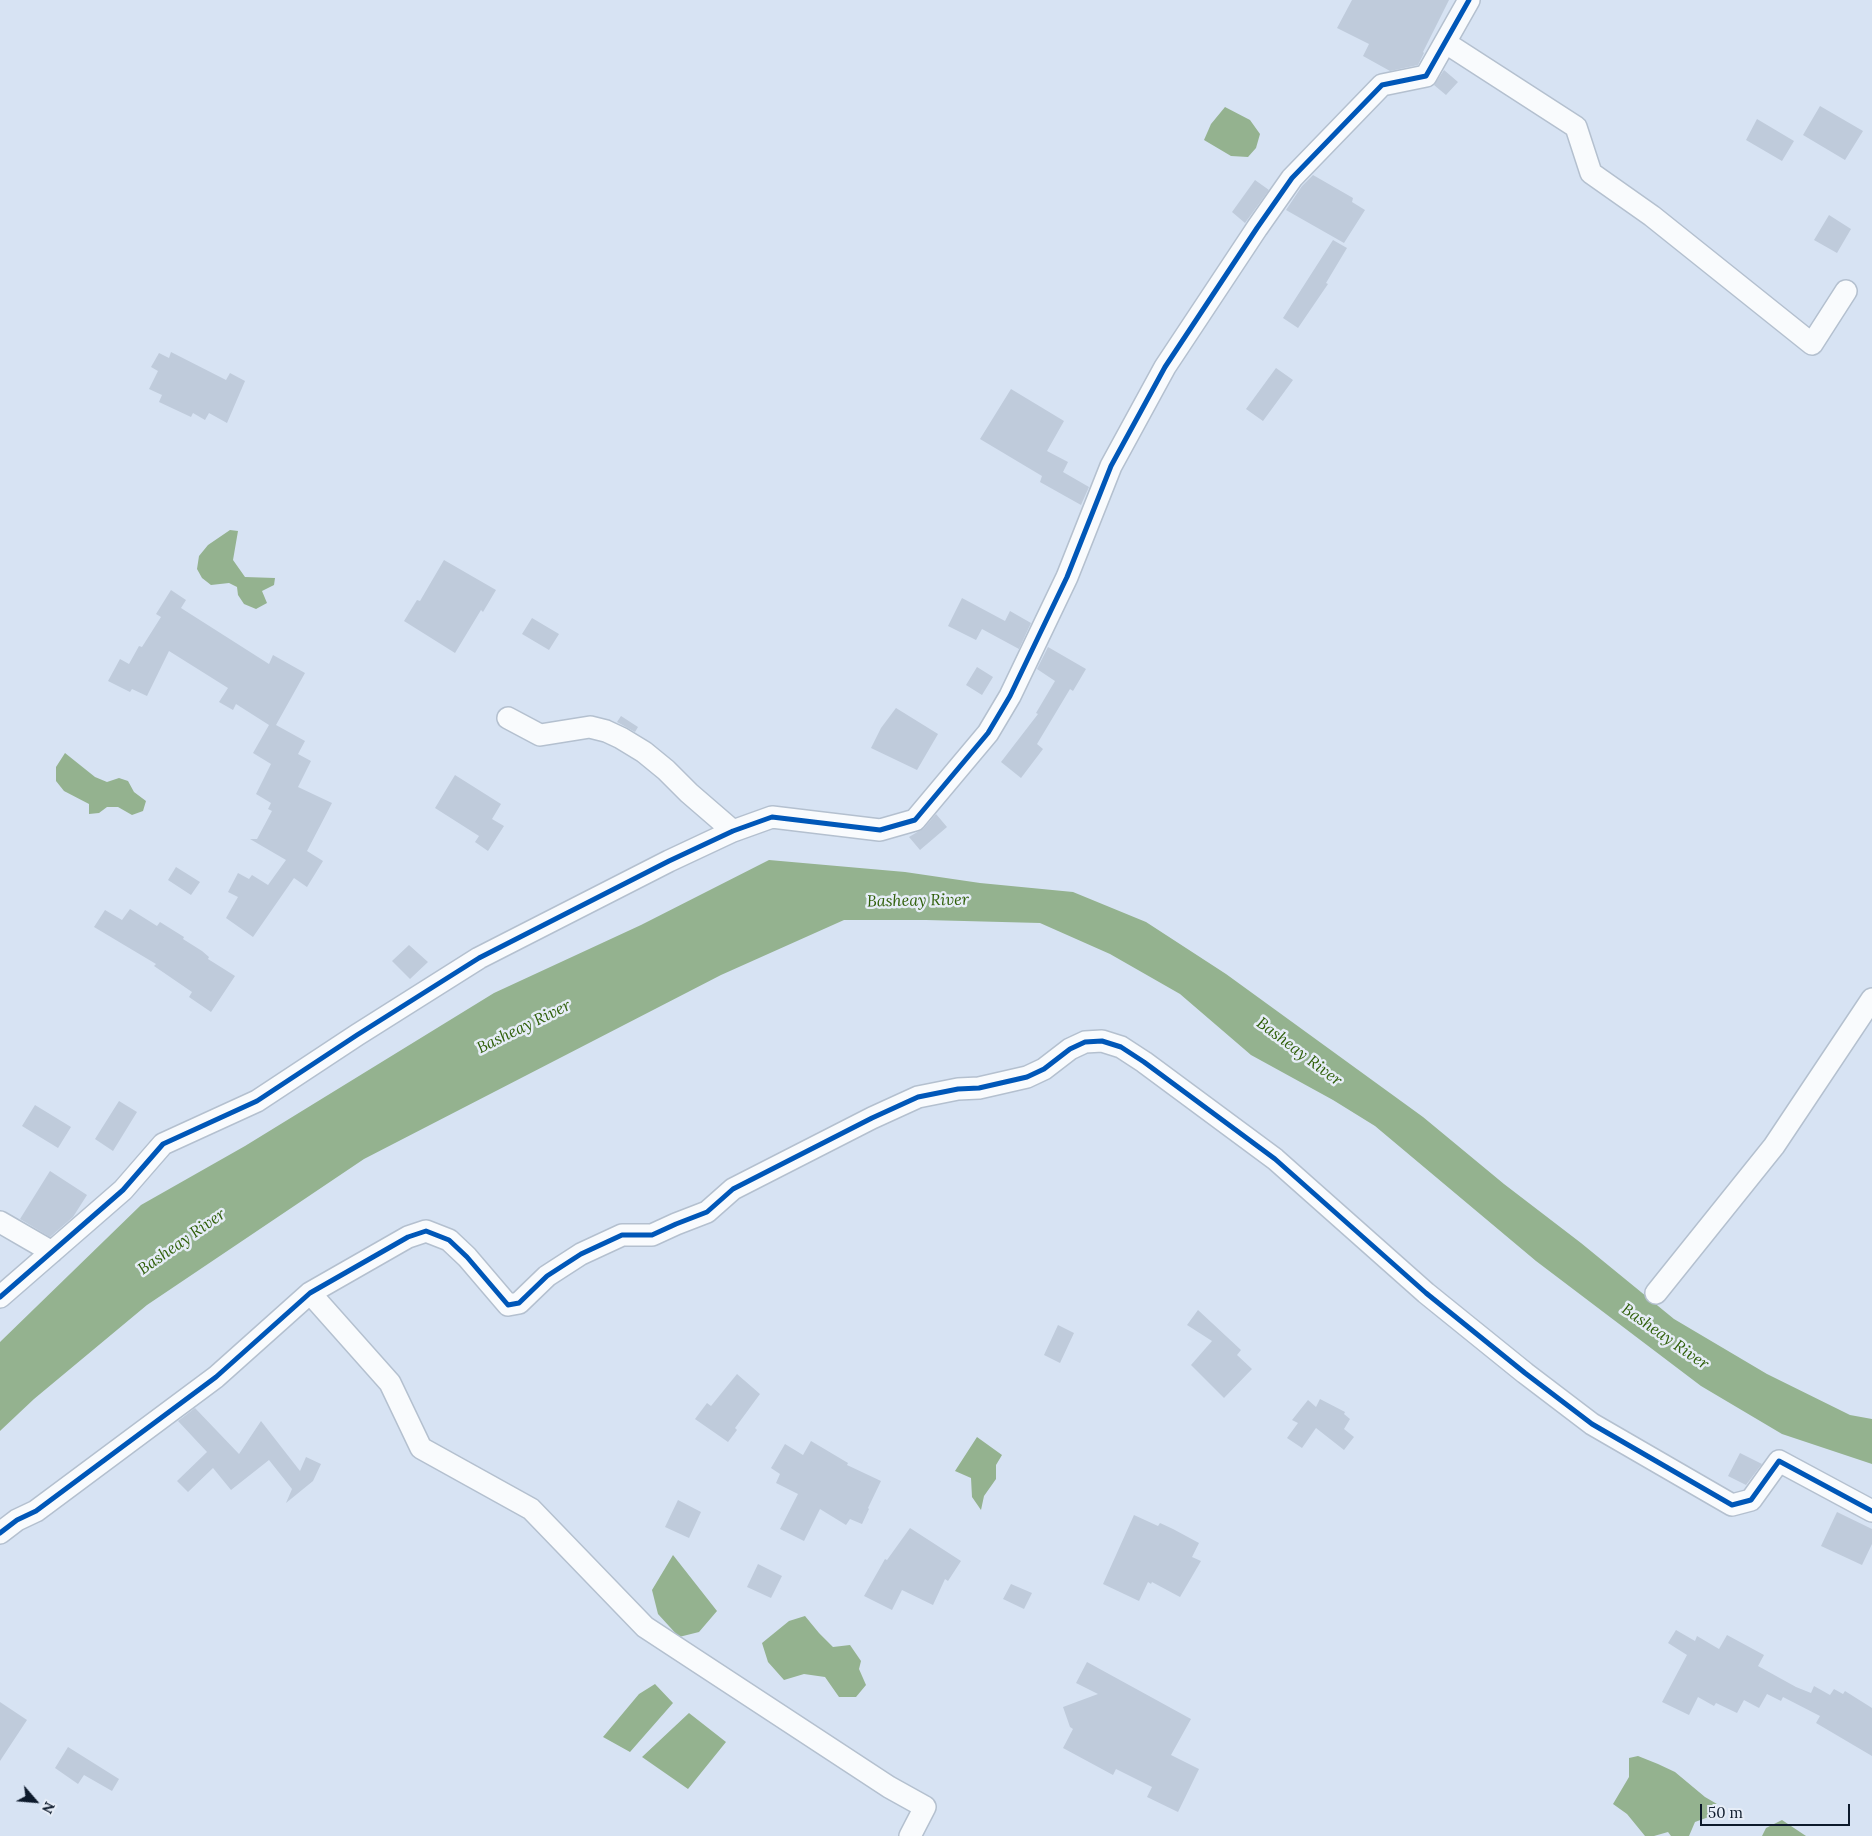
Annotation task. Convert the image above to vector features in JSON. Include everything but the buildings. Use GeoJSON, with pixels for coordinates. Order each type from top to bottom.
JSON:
{"type":"FeatureCollection","features":[{"type":"Feature","properties":{"kind":"street"},"geometry":{"type":"LineString","coordinates":[[0,1297],[123,1190],[162,1144],[258,1100],[357,1034],[478,958],[669,861],[733,831],[772,817],[880,830],[914,820],[988,733],[1010,696],[1067,577],[1111,466],[1165,367],[1252,236],[1292,178],[1375,91],[1382,85],[1426,76],[1469,0]]}},
{"type":"Feature","properties":{"kind":"street"},"geometry":{"type":"LineString","coordinates":[[1446,43],[1576,127],[1591,173],[1652,216],[1812,344],[1846,291]]}},
{"type":"Feature","properties":{"kind":"street"},"geometry":{"type":"LineString","coordinates":[[508,718],[540,735],[590,727],[606,731],[621,738],[644,752],[666,770],[689,793],[733,831]]}},
{"type":"Feature","properties":{"kind":"street"},"geometry":{"type":"LineString","coordinates":[[1656,1293],[1774,1146],[1872,999]]}},
{"type":"Feature","properties":{"kind":"street"},"geometry":{"type":"LineString","coordinates":[[0,1533],[36,1510],[216,1377],[310,1293],[408,1237],[426,1231],[449,1240],[467,1257],[508,1305],[519,1303],[547,1276],[581,1254],[622,1235],[652,1235],[707,1212],[733,1189],[872,1118],[918,1097],[958,1089],[987,1086],[1026,1077],[1044,1069],[1070,1049],[1085,1042],[1102,1041],[1122,1047],[1274,1159],[1426,1293],[1592,1424],[1732,1504],[1751,1500],[1779,1461],[1872,1511]]}},
{"type":"Feature","properties":{"kind":"street"},"geometry":{"type":"LineString","coordinates":[[0,1222],[52,1252]]}},
{"type":"Feature","properties":{"kind":"street"},"geometry":{"type":"LineString","coordinates":[[310,1293],[390,1383],[420,1448],[531,1509],[645,1627],[888,1787],[924,1807],[910,1836]]}},
{"type":"Feature","properties":{"kind":"water"},"geometry":{"type":"Polygon","coordinates":[[[1225,107],[1250,120],[1260,134],[1256,148],[1248,157],[1231,156],[1204,140],[1211,124],[1225,107]]]}},
{"type":"Feature","properties":{"kind":"water"},"geometry":{"type":"Polygon","coordinates":[[[230,530],[238,531],[233,560],[245,577],[275,578],[274,585],[262,591],[267,603],[256,609],[244,604],[238,595],[237,587],[229,583],[211,585],[202,578],[197,569],[199,556],[208,545],[230,530]]]}},
{"type":"Feature","properties":{"kind":"water"},"geometry":{"type":"Polygon","coordinates":[[[65,753],[95,777],[107,782],[119,778],[128,781],[134,792],[146,801],[143,811],[132,815],[118,807],[107,807],[99,813],[89,814],[89,804],[64,791],[56,781],[56,767],[65,753]]]}},
{"type":"Feature","properties":{"kind":"water","name":"Basheay River"},"geometry":{"type":"Polygon","coordinates":[[[769,860],[905,872],[980,883],[1073,892],[1146,922],[1226,974],[1423,1117],[1674,1319],[1767,1374],[1850,1415],[1872,1419],[1872,1464],[1782,1434],[1701,1386],[1536,1261],[1375,1126],[1333,1100],[1251,1055],[1180,994],[1110,954],[1040,923],[926,920],[844,920],[721,975],[364,1159],[147,1305],[34,1399],[0,1431],[0,1342],[141,1205],[245,1146],[494,993],[641,925],[769,860]]]}},
{"type":"Feature","properties":{"kind":"water"},"geometry":{"type":"Polygon","coordinates":[[[977,1437],[1002,1455],[996,1465],[996,1479],[984,1496],[981,1510],[972,1497],[971,1478],[955,1471],[977,1437]]]}},
{"type":"Feature","properties":{"kind":"water"},"geometry":{"type":"Polygon","coordinates":[[[673,1555],[717,1611],[699,1632],[679,1637],[658,1614],[652,1590],[673,1555]]]}},
{"type":"Feature","properties":{"kind":"water"},"geometry":{"type":"Polygon","coordinates":[[[805,1616],[833,1647],[850,1645],[861,1661],[859,1669],[866,1685],[856,1697],[839,1697],[825,1677],[804,1674],[784,1680],[768,1662],[762,1643],[789,1621],[805,1616]]]}},
{"type":"Feature","properties":{"kind":"water"},"geometry":{"type":"Polygon","coordinates":[[[655,1684],[673,1703],[630,1752],[603,1737],[639,1694],[655,1684]]]}},
{"type":"Feature","properties":{"kind":"water"},"geometry":{"type":"Polygon","coordinates":[[[689,1713],[726,1742],[688,1789],[642,1757],[689,1713]]]}},
{"type":"Feature","properties":{"kind":"water"},"geometry":{"type":"Polygon","coordinates":[[[1638,1756],[1675,1772],[1705,1797],[1717,1804],[1714,1815],[1695,1822],[1689,1836],[1671,1836],[1668,1832],[1654,1836],[1645,1836],[1627,1814],[1613,1804],[1629,1777],[1629,1758],[1638,1756]]]}},
{"type":"Feature","properties":{"kind":"water"},"geometry":{"type":"Polygon","coordinates":[[[1782,1820],[1806,1836],[1762,1836],[1766,1828],[1782,1820]]]}},
{"type":"Feature","properties":{"kind":"cycle path"},"geometry":{"type":"LineString","coordinates":[[0,1297],[123,1190],[163,1144],[257,1101],[479,958],[669,861],[733,831],[772,817],[880,830],[915,820],[988,733],[1010,696],[1067,577],[1111,466],[1165,367],[1257,228],[1292,178],[1382,85],[1426,76],[1469,0]]}},
{"type":"Feature","properties":{"kind":"cycle path"},"geometry":{"type":"LineString","coordinates":[[0,1533],[17,1520],[36,1511],[216,1377],[310,1293],[408,1237],[426,1231],[449,1240],[467,1257],[508,1305],[519,1303],[547,1276],[581,1254],[622,1235],[652,1235],[707,1212],[733,1189],[872,1118],[918,1097],[958,1089],[979,1088],[1027,1077],[1044,1069],[1070,1049],[1085,1042],[1102,1041],[1121,1047],[1144,1062],[1275,1159],[1426,1293],[1592,1424],[1732,1505],[1751,1500],[1779,1461],[1872,1511]]}}]}
